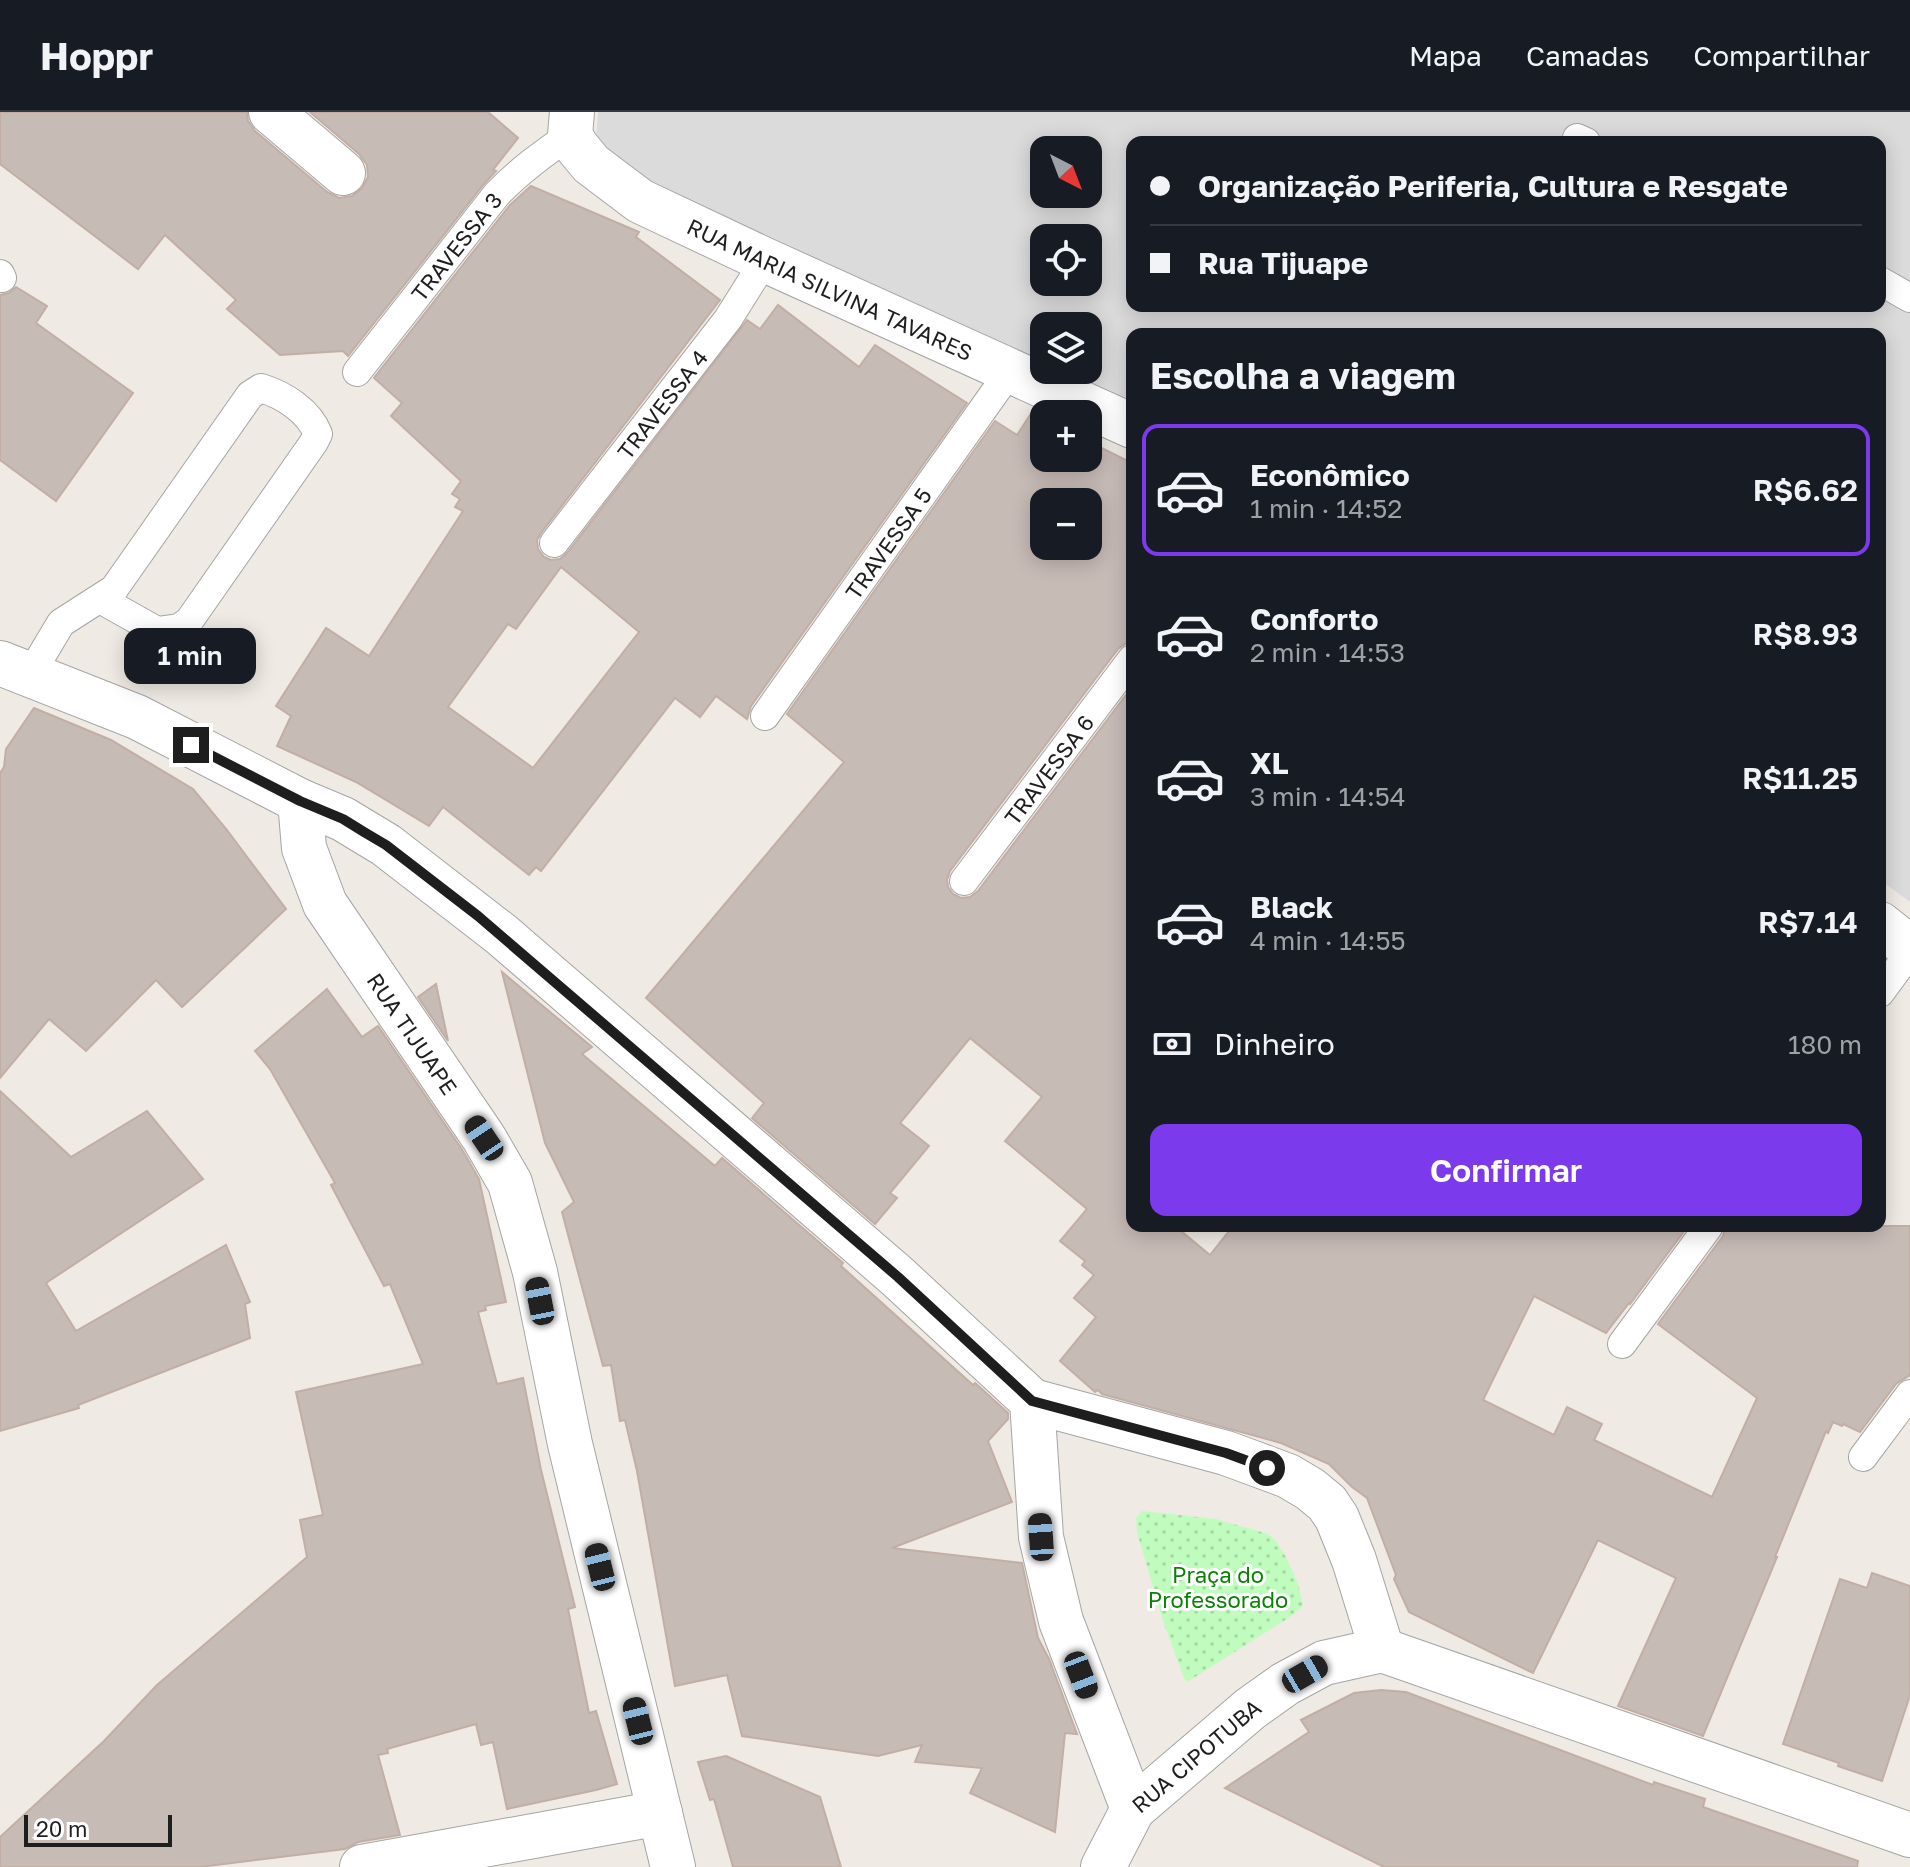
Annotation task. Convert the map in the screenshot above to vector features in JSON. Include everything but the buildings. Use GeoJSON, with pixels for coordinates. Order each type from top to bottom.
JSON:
{"type":"FeatureCollection","features":[{"type":"Feature","properties":{"kind":"street"},"geometry":{"type":"LineString","coordinates":[[271,112],[343,173]]}},
{"type":"Feature","properties":{"kind":"street","name":"RUA MARIA SILVINA TAVARES"},"geometry":{"type":"LineString","coordinates":[[571,123],[591,164],[640,201],[1126,423]]}},
{"type":"Feature","properties":{"kind":"street"},"geometry":{"type":"LineString","coordinates":[[15,669],[137,717],[300,801],[343,819],[386,845],[501,934],[898,1277],[1032,1401],[1226,1453],[1288,1476],[1310,1489],[1327,1503],[1337,1518],[1354,1560],[1382,1650],[1910,1835]]}},
{"type":"Feature","properties":{"kind":"street","name":"RUA TIJUAPE"},"geometry":{"type":"LineString","coordinates":[[300,801],[304,848],[325,904],[484,1138],[510,1183],[535,1272],[570,1444],[673,1867]]}},
{"type":"Feature","properties":{"kind":"street"},"geometry":{"type":"LineString","coordinates":[[1886,929],[1910,950]]}},
{"type":"Feature","properties":{"kind":"street","name":"RUA CIPOTUBA"},"geometry":{"type":"LineString","coordinates":[[1032,1401],[1041,1537],[1061,1621],[1133,1809],[1250,1709],[1285,1684],[1324,1663],[1382,1650]]}},
{"type":"Feature","properties":{"kind":"street"},"geometry":{"type":"LineString","coordinates":[[1103,1867],[1133,1809]]}},
{"type":"Feature","properties":{"kind":"street"},"geometry":{"type":"LineString","coordinates":[[362,1867],[660,1813]]}},
{"type":"Feature","properties":{"kind":"lane","name":"TRAVESSA 3"},"geometry":{"type":"LineString","coordinates":[[357,372],[497,194],[571,123]]}},
{"type":"Feature","properties":{"kind":"lane","name":"TRAVESSA 4"},"geometry":{"type":"LineString","coordinates":[[554,543],[728,319],[765,260]]}},
{"type":"Feature","properties":{"kind":"lane"},"geometry":{"type":"LineString","coordinates":[[1886,284],[1910,298]]}},
{"type":"Feature","properties":{"kind":"lane","name":"TRAVESSA 5"},"geometry":{"type":"LineString","coordinates":[[765,716],[1010,371]]}},
{"type":"Feature","properties":{"kind":"lane"},"geometry":{"type":"LineString","coordinates":[[15,669],[61,623],[114,589],[250,395],[261,388],[277,393],[315,426],[318,434],[314,442],[189,621],[179,628],[157,631],[100,599]]}},
{"type":"Feature","properties":{"kind":"lane","name":"TRAVESSA 6"},"geometry":{"type":"LineString","coordinates":[[964,881],[1126,667]]}},
{"type":"Feature","properties":{"kind":"lane"},"geometry":{"type":"LineString","coordinates":[[1886,984],[1910,950]]}},
{"type":"Feature","properties":{"kind":"lane"},"geometry":{"type":"LineString","coordinates":[[1622,1344],[1705,1232]]}},
{"type":"Feature","properties":{"kind":"lane"},"geometry":{"type":"LineString","coordinates":[[1863,1457],[1910,1394]]}},
{"type":"Feature","properties":{"kind":"shaded area"},"geometry":{"type":"Polygon","coordinates":[[[598,112],[1910,112],[1910,902],[1886,884],[1886,328],[1126,328],[1126,397],[1096,384],[1102,384],[1102,312],[1030,312],[1030,355],[634,182],[596,139],[598,112]]]}},
{"type":"Feature","properties":{"kind":"green space","name":"Praça do Professorado"},"geometry":{"type":"Polygon","coordinates":[[[1142,1511],[1216,1519],[1268,1534],[1286,1557],[1298,1584],[1303,1606],[1187,1682],[1163,1621],[1137,1532],[1136,1518],[1142,1511]]]}},
{"type":"Feature","properties":{"kind":"route"},"geometry":{"type":"LineString","coordinates":[[191,745],[300,801],[343,819],[386,845],[478,916],[898,1277],[1032,1401],[1226,1453],[1267,1468]]}}]}
